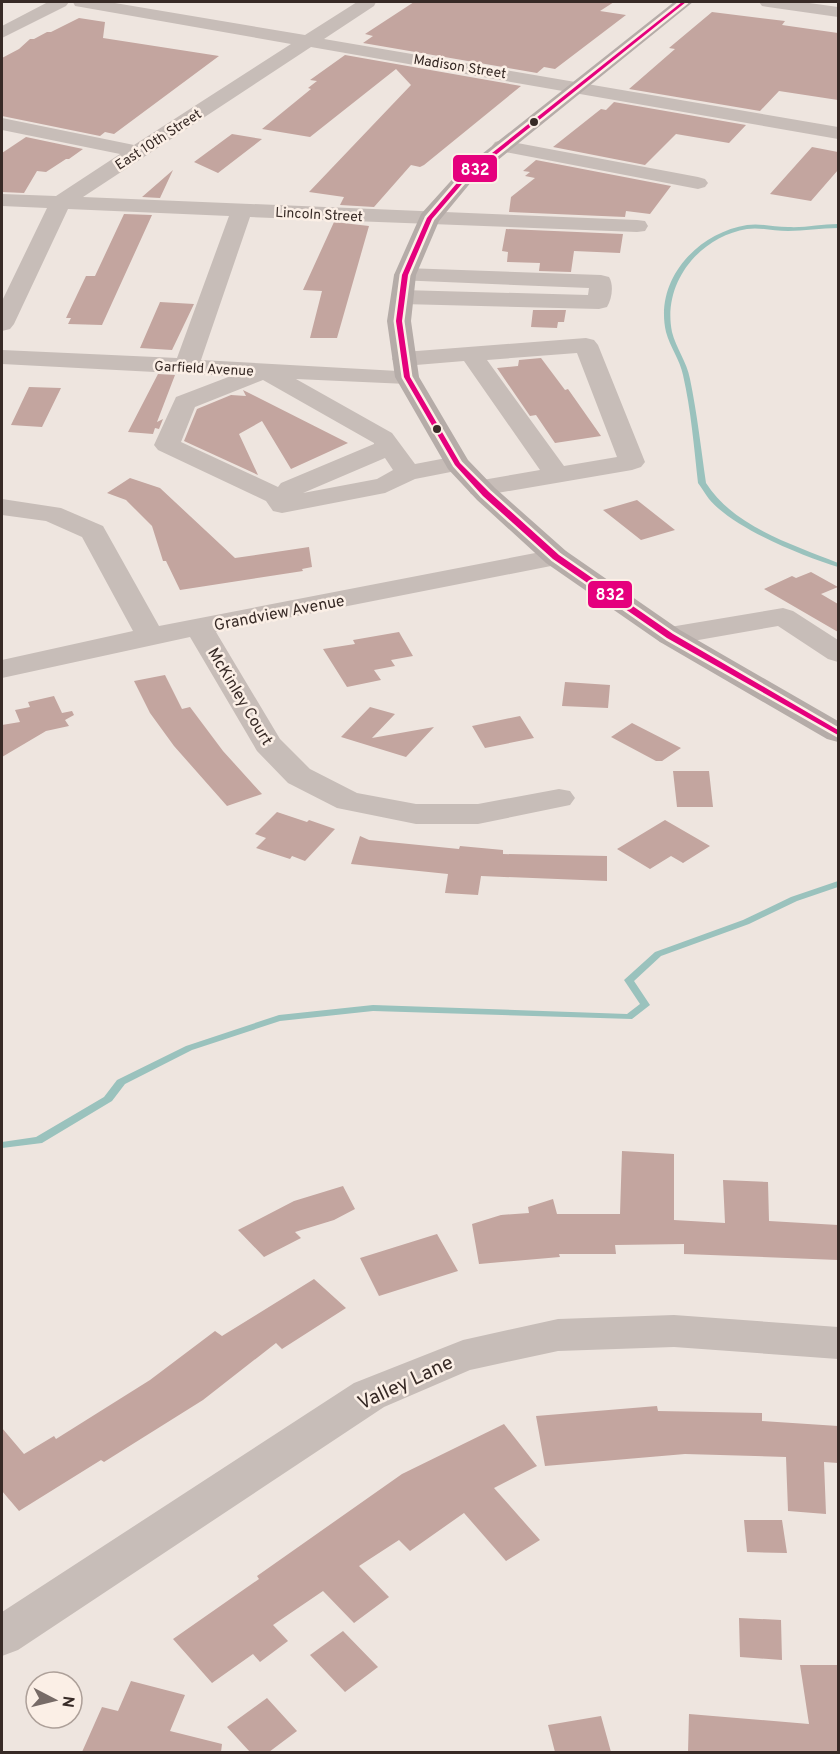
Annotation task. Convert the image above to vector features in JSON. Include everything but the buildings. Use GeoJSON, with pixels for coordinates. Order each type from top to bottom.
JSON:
{"type":"FeatureCollection","features":[{"type":"Feature","properties":{"kind":"main road"},"geometry":{"type":"LineString","coordinates":[[684,2],[465,177],[419,255],[399,321],[405,368],[457,464],[556,557],[670,636],[837,731]]}},
{"type":"Feature","properties":{"kind":"street"},"geometry":{"type":"LineString","coordinates":[[2,33],[60,2]]}},
{"type":"Feature","properties":{"kind":"street","name":"Madison Street"},"geometry":{"type":"LineString","coordinates":[[81,2],[579,86],[838,133]]}},
{"type":"Feature","properties":{"kind":"street","name":"East 10th Street"},"geometry":{"type":"LineString","coordinates":[[61,202],[368,2]]}},
{"type":"Feature","properties":{"kind":"street"},"geometry":{"type":"LineString","coordinates":[[768,2],[838,12]]}},
{"type":"Feature","properties":{"kind":"street"},"geometry":{"type":"LineString","coordinates":[[2,124],[138,152]]}},
{"type":"Feature","properties":{"kind":"street"},"geometry":{"type":"LineString","coordinates":[[502,146],[698,183]]}},
{"type":"Feature","properties":{"kind":"street","name":"Lincoln Street"},"geometry":{"type":"LineString","coordinates":[[2,200],[242,210],[419,255],[637,226]]}},
{"type":"Feature","properties":{"kind":"street"},"geometry":{"type":"LineString","coordinates":[[2,324],[61,202]]}},
{"type":"Feature","properties":{"kind":"street"},"geometry":{"type":"LineString","coordinates":[[186,367],[242,210]]}},
{"type":"Feature","properties":{"kind":"street"},"geometry":{"type":"LineString","coordinates":[[419,255],[493,238]]}},
{"type":"Feature","properties":{"kind":"street"},"geometry":{"type":"LineString","coordinates":[[419,255],[601,282],[599,302],[419,255]]}},
{"type":"Feature","properties":{"kind":"street","name":"Garfield Avenue"},"geometry":{"type":"LineString","coordinates":[[2,357],[265,371],[405,368],[471,354],[586,345],[632,462],[557,475]]}},
{"type":"Feature","properties":{"kind":"street"},"geometry":{"type":"LineString","coordinates":[[471,354],[557,475],[480,488]]}},
{"type":"Feature","properties":{"kind":"street"},"geometry":{"type":"LineString","coordinates":[[408,473],[383,438],[265,371],[185,402],[167,445],[275,495],[282,505],[385,485],[408,473],[457,464]]}},
{"type":"Feature","properties":{"kind":"street"},"geometry":{"type":"LineString","coordinates":[[275,495],[389,447]]}},
{"type":"Feature","properties":{"kind":"street"},"geometry":{"type":"LineString","coordinates":[[2,507],[52,514],[93,532],[150,636]]}},
{"type":"Feature","properties":{"kind":"street","name":"Grandview Avenue"},"geometry":{"type":"LineString","coordinates":[[2,669],[150,636],[556,557]]}},
{"type":"Feature","properties":{"kind":"street"},"geometry":{"type":"LineString","coordinates":[[670,636],[783,617],[838,652]]}},
{"type":"Feature","properties":{"kind":"street","name":"McKinley Court"},"geometry":{"type":"LineString","coordinates":[[199,628],[268,744],[299,776],[348,801],[416,814],[478,814],[559,798]]}},
{"type":"Feature","properties":{"kind":"street","name":"Valley Lane"},"geometry":{"type":"LineString","coordinates":[[2,1636],[369,1395],[463,1356],[570,1334],[674,1331],[838,1343]]}},
{"type":"Feature","properties":{"kind":"waterway"},"geometry":{"type":"LineString","coordinates":[[838,226],[787,229],[747,227],[729,231],[712,239],[685,263],[675,278],[669,295],[667,312],[669,331],[686,372],[702,483],[711,497],[725,510],[762,533],[838,565]]}},
{"type":"Feature","properties":{"kind":"waterway"},"geometry":{"type":"LineString","coordinates":[[2,1145],[38,1140],[108,1099],[121,1082],[189,1048],[279,1018],[373,1008],[629,1017],[645,1005],[629,980],[658,954],[746,922],[794,899],[838,884]]}},
{"type":"Feature","properties":{"kind":"transit line","name":"832"},"geometry":{"type":"LineString","coordinates":[[684,2],[465,177],[429,219],[405,275],[399,321],[407,377],[457,464],[486,494],[556,557],[670,636],[838,733]]}}]}
